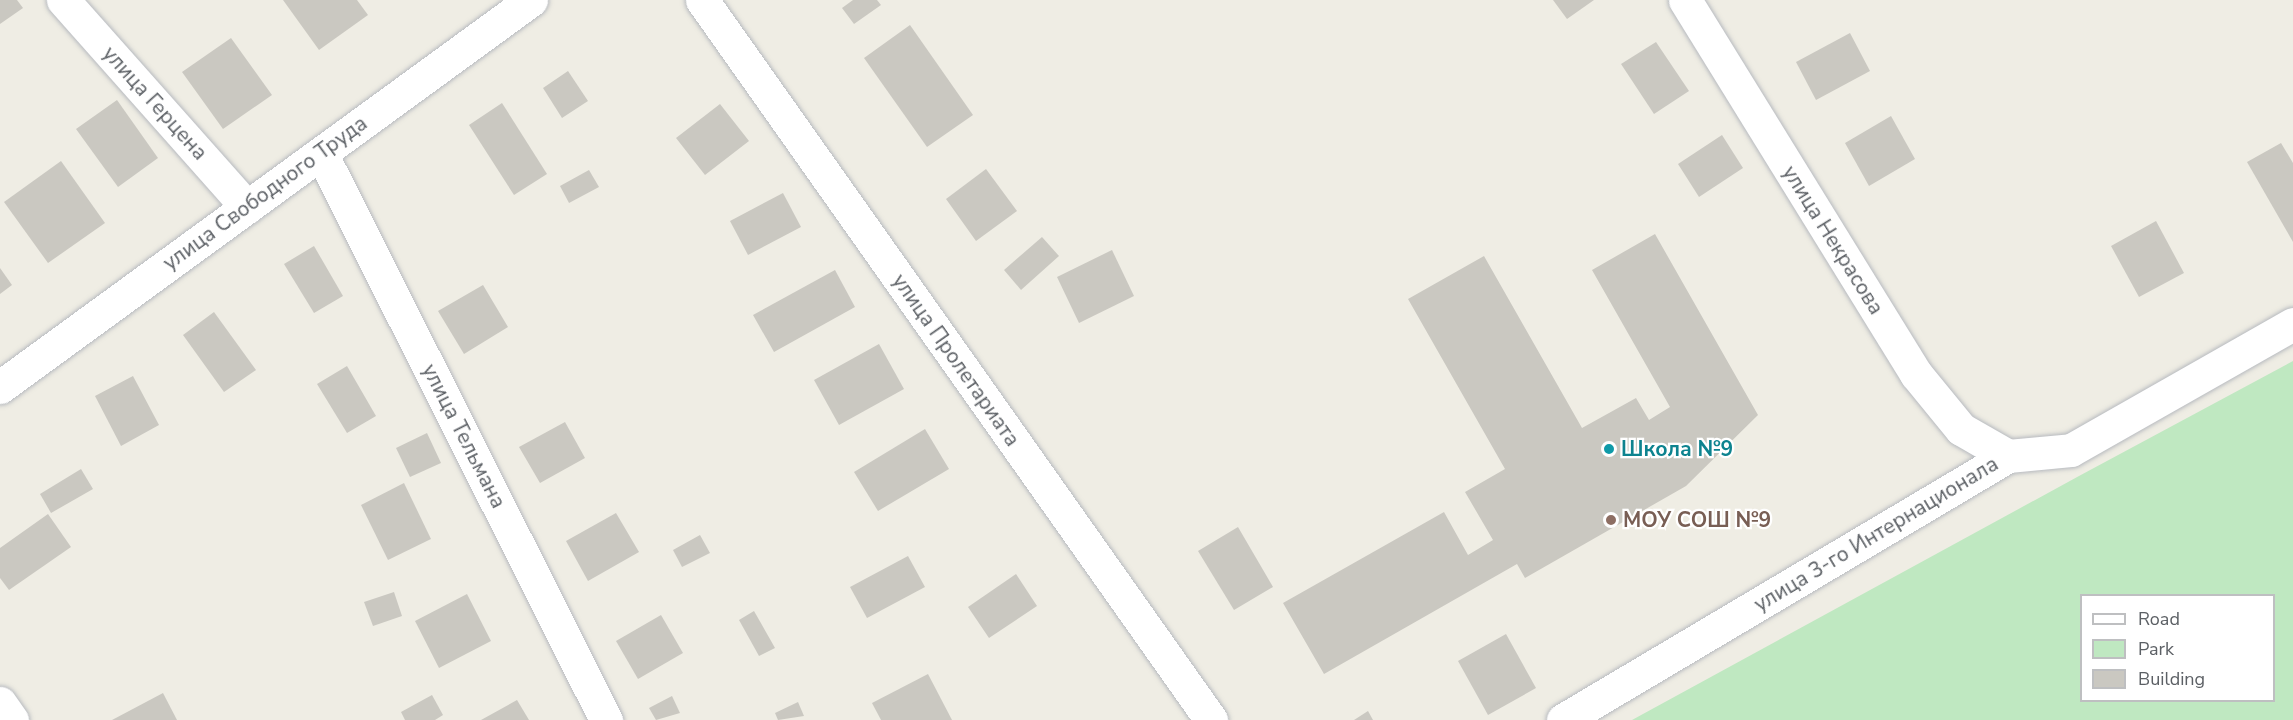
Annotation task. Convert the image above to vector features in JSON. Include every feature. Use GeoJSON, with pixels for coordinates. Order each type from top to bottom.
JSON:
{"type":"FeatureCollection","features":[{"type":"Feature","properties":{"kind":"street","name":"улица Герцена"},"geometry":{"type":"LineString","coordinates":[[63,0],[247,207]]}},
{"type":"Feature","properties":{"kind":"street","name":"улица Свободного Труда"},"geometry":{"type":"LineString","coordinates":[[0,387],[531,0]]}},
{"type":"Feature","properties":{"kind":"street","name":"улица Пролетариата"},"geometry":{"type":"LineString","coordinates":[[702,0],[1211,720]]}},
{"type":"Feature","properties":{"kind":"street","name":"улица Некрасова"},"geometry":{"type":"LineString","coordinates":[[1685,0],[1916,374],[1961,429],[2008,456]]}},
{"type":"Feature","properties":{"kind":"street","name":"улица Тельмана"},"geometry":{"type":"LineString","coordinates":[[321,153],[606,720]]}},
{"type":"Feature","properties":{"kind":"street","name":"улица 3-го Интернационала"},"geometry":{"type":"LineString","coordinates":[[1563,720],[2008,456],[2071,450],[2293,324]]}},
{"type":"Feature","properties":{"kind":"street"},"geometry":{"type":"LineString","coordinates":[[0,703],[12,720]]}},
{"type":"Feature","properties":{"kind":"green space"},"geometry":{"type":"Polygon","coordinates":[[[2293,361],[2293,720],[1632,720],[2079,476],[2293,361]]]}},
{"type":"Feature","properties":{"kind":"building"},"geometry":{"type":"Polygon","coordinates":[[[0,0],[17,0],[23,8],[0,24],[0,0]]]}},
{"type":"Feature","properties":{"kind":"building"},"geometry":{"type":"Polygon","coordinates":[[[283,0],[357,0],[368,15],[319,50],[283,0]]]}},
{"type":"Feature","properties":{"kind":"building"},"geometry":{"type":"Polygon","coordinates":[[[853,0],[877,0],[881,5],[854,24],[842,8],[853,0]]]}},
{"type":"Feature","properties":{"kind":"building"},"geometry":{"type":"Polygon","coordinates":[[[1553,0],[1594,0],[1567,19],[1553,0]]]}},
{"type":"Feature","properties":{"kind":"building"},"geometry":{"type":"Polygon","coordinates":[[[910,25],[973,115],[927,147],[864,58],[910,25]]]}},
{"type":"Feature","properties":{"kind":"building"},"geometry":{"type":"Polygon","coordinates":[[[1850,33],[1870,71],[1816,100],[1796,62],[1850,33]]]}},
{"type":"Feature","properties":{"kind":"building"},"geometry":{"type":"Polygon","coordinates":[[[231,38],[272,95],[223,129],[182,72],[231,38]]]}},
{"type":"Feature","properties":{"kind":"building"},"geometry":{"type":"Polygon","coordinates":[[[1656,42],[1689,91],[1654,114],[1621,64],[1656,42]]]}},
{"type":"Feature","properties":{"kind":"building"},"geometry":{"type":"Polygon","coordinates":[[[568,71],[588,101],[562,118],[543,88],[568,71]]]}},
{"type":"Feature","properties":{"kind":"building"},"geometry":{"type":"Polygon","coordinates":[[[117,100],[158,158],[118,187],[76,129],[117,100]]]}},
{"type":"Feature","properties":{"kind":"building"},"geometry":{"type":"Polygon","coordinates":[[[502,103],[547,174],[514,195],[469,125],[502,103]]]}},
{"type":"Feature","properties":{"kind":"building"},"geometry":{"type":"Polygon","coordinates":[[[720,104],[749,141],[705,175],[676,138],[720,104]]]}},
{"type":"Feature","properties":{"kind":"building"},"geometry":{"type":"Polygon","coordinates":[[[1891,116],[1915,159],[1869,186],[1845,143],[1891,116]]]}},
{"type":"Feature","properties":{"kind":"building"},"geometry":{"type":"Polygon","coordinates":[[[1722,135],[1743,168],[1699,197],[1678,164],[1722,135]]]}},
{"type":"Feature","properties":{"kind":"building"},"geometry":{"type":"Polygon","coordinates":[[[2281,143],[2293,163],[2293,242],[2247,162],[2281,143]]]}},
{"type":"Feature","properties":{"kind":"building"},"geometry":{"type":"Polygon","coordinates":[[[61,161],[105,223],[48,263],[4,202],[61,161]]]}},
{"type":"Feature","properties":{"kind":"building"},"geometry":{"type":"Polygon","coordinates":[[[986,169],[1017,211],[976,241],[946,199],[986,169]]]}},
{"type":"Feature","properties":{"kind":"building"},"geometry":{"type":"Polygon","coordinates":[[[589,170],[599,187],[569,203],[560,186],[589,170]]]}},
{"type":"Feature","properties":{"kind":"building"},"geometry":{"type":"Polygon","coordinates":[[[783,193],[801,227],[748,255],[730,221],[783,193]]]}},
{"type":"Feature","properties":{"kind":"building"},"geometry":{"type":"Polygon","coordinates":[[[2156,221],[2184,273],[2139,297],[2111,246],[2156,221]]]}},
{"type":"Feature","properties":{"kind":"building","name":"Школа №9"},"geometry":{"type":"Polygon","coordinates":[[[1655,234],[1758,415],[1686,486],[1525,578],[1517,564],[1324,674],[1283,603],[1444,512],[1468,555],[1493,540],[1465,492],[1505,469],[1408,299],[1484,256],[1582,428],[1636,398],[1649,420],[1670,407],[1592,270],[1655,234]]]}},
{"type":"Feature","properties":{"kind":"building"},"geometry":{"type":"Polygon","coordinates":[[[1042,237],[1059,256],[1021,290],[1004,270],[1042,237]]]}},
{"type":"Feature","properties":{"kind":"building"},"geometry":{"type":"Polygon","coordinates":[[[314,246],[343,296],[314,313],[284,264],[314,246]]]}},
{"type":"Feature","properties":{"kind":"building"},"geometry":{"type":"Polygon","coordinates":[[[1112,250],[1134,296],[1079,323],[1057,277],[1112,250]]]}},
{"type":"Feature","properties":{"kind":"building"},"geometry":{"type":"Polygon","coordinates":[[[0,268],[12,285],[0,294],[0,268]]]}},
{"type":"Feature","properties":{"kind":"building"},"geometry":{"type":"Polygon","coordinates":[[[835,270],[855,307],[774,352],[753,315],[835,270]]]}},
{"type":"Feature","properties":{"kind":"building"},"geometry":{"type":"Polygon","coordinates":[[[483,285],[508,327],[464,354],[438,311],[483,285]]]}},
{"type":"Feature","properties":{"kind":"building"},"geometry":{"type":"Polygon","coordinates":[[[214,312],[256,370],[224,392],[183,335],[214,312]]]}},
{"type":"Feature","properties":{"kind":"building"},"geometry":{"type":"Polygon","coordinates":[[[879,344],[904,389],[839,425],[814,380],[879,344]]]}},
{"type":"Feature","properties":{"kind":"building"},"geometry":{"type":"Polygon","coordinates":[[[347,366],[376,416],[347,433],[317,384],[347,366]]]}},
{"type":"Feature","properties":{"kind":"building"},"geometry":{"type":"Polygon","coordinates":[[[133,376],[159,425],[121,446],[95,396],[133,376]]]}},
{"type":"Feature","properties":{"kind":"building"},"geometry":{"type":"Polygon","coordinates":[[[565,422],[585,458],[540,483],[519,447],[565,422]]]}},
{"type":"Feature","properties":{"kind":"building"},"geometry":{"type":"Polygon","coordinates":[[[925,429],[949,469],[878,511],[854,472],[925,429]]]}},
{"type":"Feature","properties":{"kind":"building"},"geometry":{"type":"Polygon","coordinates":[[[427,433],[441,463],[410,477],[396,448],[427,433]]]}},
{"type":"Feature","properties":{"kind":"building"},"geometry":{"type":"Polygon","coordinates":[[[81,469],[93,489],[51,513],[40,494],[81,469]]]}},
{"type":"Feature","properties":{"kind":"building"},"geometry":{"type":"Polygon","coordinates":[[[404,483],[431,539],[388,560],[361,505],[404,483]]]}},
{"type":"Feature","properties":{"kind":"building"},"geometry":{"type":"Polygon","coordinates":[[[616,513],[639,552],[588,581],[566,541],[616,513]]]}},
{"type":"Feature","properties":{"kind":"building"},"geometry":{"type":"Polygon","coordinates":[[[48,514],[71,547],[9,590],[0,578],[0,548],[48,514]]]}},
{"type":"Feature","properties":{"kind":"building"},"geometry":{"type":"Polygon","coordinates":[[[1238,527],[1273,587],[1234,610],[1198,551],[1238,527]]]}},
{"type":"Feature","properties":{"kind":"building"},"geometry":{"type":"Polygon","coordinates":[[[700,535],[710,553],[682,567],[673,550],[700,535]]]}},
{"type":"Feature","properties":{"kind":"building"},"geometry":{"type":"Polygon","coordinates":[[[908,556],[925,587],[867,618],[850,587],[908,556]]]}},
{"type":"Feature","properties":{"kind":"building"},"geometry":{"type":"Polygon","coordinates":[[[1016,574],[1037,606],[989,638],[968,607],[1016,574]]]}},
{"type":"Feature","properties":{"kind":"building"},"geometry":{"type":"Polygon","coordinates":[[[394,592],[402,616],[373,626],[364,602],[394,592]]]}},
{"type":"Feature","properties":{"kind":"building"},"geometry":{"type":"Polygon","coordinates":[[[467,594],[491,641],[439,668],[415,621],[467,594]]]}},
{"type":"Feature","properties":{"kind":"building"},"geometry":{"type":"Polygon","coordinates":[[[754,611],[775,648],[759,656],[739,620],[754,611]]]}},
{"type":"Feature","properties":{"kind":"building"},"geometry":{"type":"Polygon","coordinates":[[[661,615],[683,653],[638,679],[616,641],[661,615]]]}},
{"type":"Feature","properties":{"kind":"building"},"geometry":{"type":"Polygon","coordinates":[[[1506,634],[1536,688],[1488,715],[1458,661],[1506,634]]]}},
{"type":"Feature","properties":{"kind":"building"},"geometry":{"type":"Polygon","coordinates":[[[928,674],[952,720],[881,720],[872,703],[928,674]]]}},
{"type":"Feature","properties":{"kind":"building"},"geometry":{"type":"Polygon","coordinates":[[[163,693],[177,720],[112,720],[163,693]]]}},
{"type":"Feature","properties":{"kind":"building"},"geometry":{"type":"Polygon","coordinates":[[[432,695],[443,715],[435,720],[405,720],[401,712],[432,695]]]}},
{"type":"Feature","properties":{"kind":"building"},"geometry":{"type":"Polygon","coordinates":[[[672,696],[680,713],[656,720],[649,708],[672,696]]]}},
{"type":"Feature","properties":{"kind":"building"},"geometry":{"type":"Polygon","coordinates":[[[517,700],[529,720],[481,720],[517,700]]]}},
{"type":"Feature","properties":{"kind":"building"},"geometry":{"type":"Polygon","coordinates":[[[798,702],[804,716],[778,720],[775,713],[798,702]]]}},
{"type":"Feature","properties":{"kind":"building"},"geometry":{"type":"Polygon","coordinates":[[[1368,711],[1373,720],[1354,720],[1368,711]]]}},
{"type":"Feature","properties":{"kind":"place","name":"Школа №9"},"geometry":{"type":"Point","coordinates":[1609,449]}},
{"type":"Feature","properties":{"kind":"place","name":"МОУ СОШ №9"},"geometry":{"type":"Point","coordinates":[1611,520]}}]}
